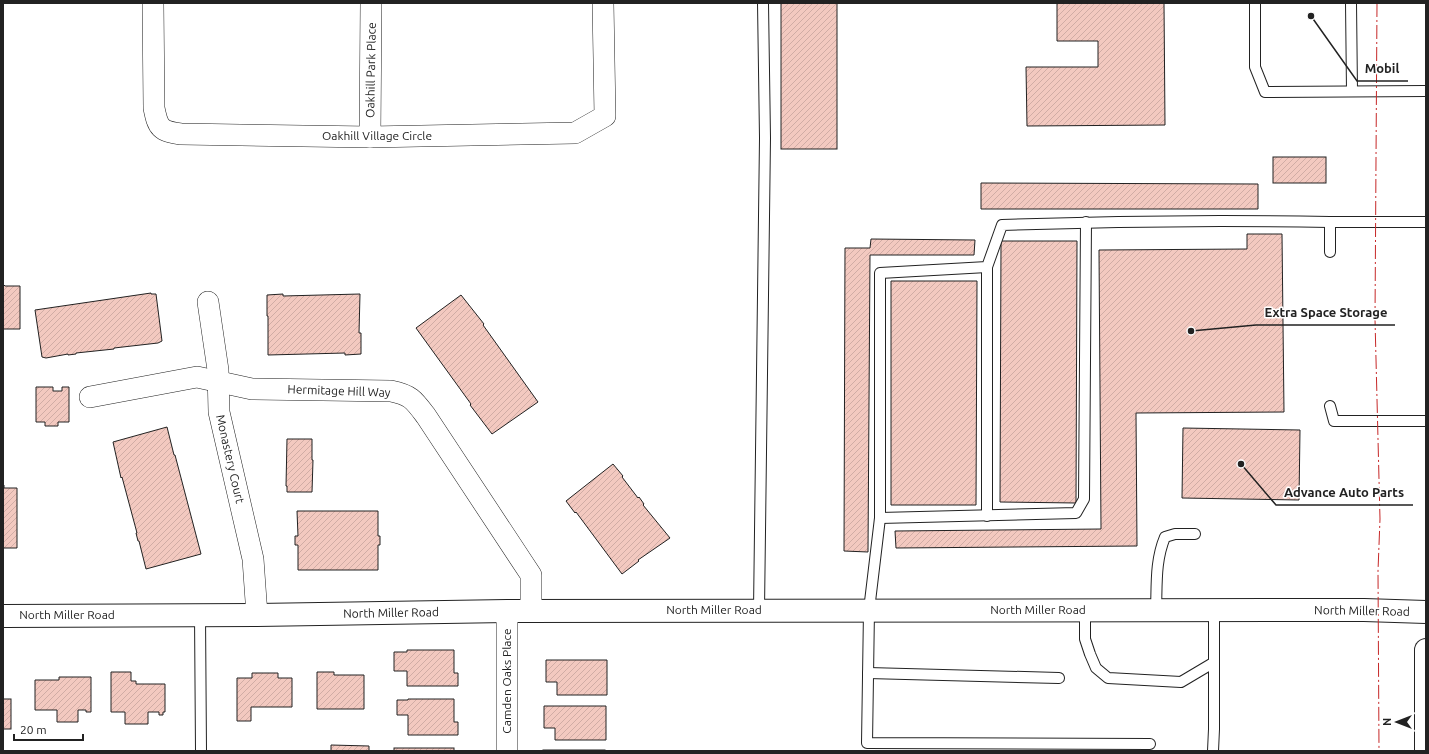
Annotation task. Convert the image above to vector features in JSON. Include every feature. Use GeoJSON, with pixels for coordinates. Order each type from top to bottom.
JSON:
{"type":"FeatureCollection","features":[{"type":"Feature","properties":{"kind":"main road","name":"North Miller Road"},"geometry":{"type":"LineString","coordinates":[[3,616],[759,610],[1364,610],[1426,612]]}},
{"type":"Feature","properties":{"kind":"main road"},"geometry":{"type":"LineString","coordinates":[[1426,650],[1426,751]]}},
{"type":"Feature","properties":{"kind":"street","name":"Oakhill Village Circle"},"geometry":{"type":"LineString","coordinates":[[154,3],[154,108],[156,119],[160,128],[168,132],[181,134],[370,137],[575,133],[605,116],[603,3]]}},
{"type":"Feature","properties":{"kind":"street","name":"Oakhill Park Place"},"geometry":{"type":"LineString","coordinates":[[370,137],[371,3]]}},
{"type":"Feature","properties":{"kind":"street","name":"Monastery Court"},"geometry":{"type":"LineString","coordinates":[[208,302],[218,370],[219,412],[253,559],[257,615]]}},
{"type":"Feature","properties":{"kind":"street","name":"Hermitage Hill Way"},"geometry":{"type":"LineString","coordinates":[[90,397],[197,377],[252,389],[391,391],[404,394],[414,400],[426,416],[530,575],[530,611]]}},
{"type":"Feature","properties":{"kind":"street","name":"Camden Oaks Place"},"geometry":{"type":"LineString","coordinates":[[506,751],[508,611]]}},
{"type":"Feature","properties":{"kind":"lane"},"geometry":{"type":"LineString","coordinates":[[759,610],[765,138],[763,3]]}},
{"type":"Feature","properties":{"kind":"lane"},"geometry":{"type":"LineString","coordinates":[[1255,3],[1255,67],[1265,92],[1426,91]]}},
{"type":"Feature","properties":{"kind":"lane"},"geometry":{"type":"LineString","coordinates":[[1351,3],[1352,91]]}},
{"type":"Feature","properties":{"kind":"lane"},"geometry":{"type":"LineString","coordinates":[[987,516],[987,267],[1002,225],[1232,220],[1426,222]]}},
{"type":"Feature","properties":{"kind":"lane"},"geometry":{"type":"LineString","coordinates":[[880,518],[1076,513],[1084,499],[1086,222]]}},
{"type":"Feature","properties":{"kind":"lane"},"geometry":{"type":"LineString","coordinates":[[1330,222],[1330,252]]}},
{"type":"Feature","properties":{"kind":"lane"},"geometry":{"type":"LineString","coordinates":[[987,267],[880,273],[880,518],[869,610],[867,747],[1150,744]]}},
{"type":"Feature","properties":{"kind":"lane"},"geometry":{"type":"LineString","coordinates":[[1330,406],[1334,422],[1426,422]]}},
{"type":"Feature","properties":{"kind":"lane"},"geometry":{"type":"LineString","coordinates":[[1156,610],[1157,564],[1165,537],[1175,534],[1195,534]]}},
{"type":"Feature","properties":{"kind":"lane"},"geometry":{"type":"LineString","coordinates":[[1085,610],[1084,639],[1096,668],[1108,678],[1181,682],[1213,663]]}},
{"type":"Feature","properties":{"kind":"lane"},"geometry":{"type":"LineString","coordinates":[[1213,751],[1214,610]]}},
{"type":"Feature","properties":{"kind":"lane"},"geometry":{"type":"LineString","coordinates":[[200,615],[201,751]]}},
{"type":"Feature","properties":{"kind":"lane"},"geometry":{"type":"LineString","coordinates":[[868,673],[1059,678]]}},
{"type":"Feature","properties":{"kind":"building"},"geometry":{"type":"Polygon","coordinates":[[[781,3],[837,3],[837,149],[781,149],[781,3]]]}},
{"type":"Feature","properties":{"kind":"building"},"geometry":{"type":"Polygon","coordinates":[[[1057,3],[1164,3],[1165,125],[1027,126],[1026,67],[1098,67],[1098,41],[1057,41],[1057,3]]]}},
{"type":"Feature","properties":{"kind":"building"},"geometry":{"type":"Polygon","coordinates":[[[1273,157],[1326,157],[1326,183],[1273,183],[1273,157]]]}},
{"type":"Feature","properties":{"kind":"building"},"geometry":{"type":"Polygon","coordinates":[[[981,183],[1258,184],[1258,209],[981,209],[981,183]]]}},
{"type":"Feature","properties":{"kind":"building"},"geometry":{"type":"Polygon","coordinates":[[[1247,234],[1282,234],[1284,412],[1136,413],[1137,546],[896,548],[895,531],[1101,529],[1099,250],[1247,249],[1247,234]]]}},
{"type":"Feature","properties":{"kind":"building"},"geometry":{"type":"Polygon","coordinates":[[[871,239],[975,240],[974,255],[870,255],[868,552],[844,551],[845,248],[870,248],[871,239]]]}},
{"type":"Feature","properties":{"kind":"building"},"geometry":{"type":"Polygon","coordinates":[[[1001,241],[1077,241],[1076,503],[1000,502],[1001,241]]]}},
{"type":"Feature","properties":{"kind":"building"},"geometry":{"type":"Polygon","coordinates":[[[891,281],[977,281],[976,505],[891,505],[891,281]]]}},
{"type":"Feature","properties":{"kind":"building"},"geometry":{"type":"Polygon","coordinates":[[[3,284],[5,286],[20,286],[20,329],[3,329],[3,284]]]}},
{"type":"Feature","properties":{"kind":"building"},"geometry":{"type":"Polygon","coordinates":[[[151,293],[156,294],[162,341],[158,343],[114,349],[46,358],[42,357],[35,310],[151,293]]]}},
{"type":"Feature","properties":{"kind":"building"},"geometry":{"type":"Polygon","coordinates":[[[283,294],[283,296],[360,294],[359,333],[361,333],[361,354],[268,355],[267,295],[283,294]]]}},
{"type":"Feature","properties":{"kind":"building"},"geometry":{"type":"Polygon","coordinates":[[[461,295],[484,324],[483,325],[538,402],[492,434],[416,328],[461,295]]]}},
{"type":"Feature","properties":{"kind":"building"},"geometry":{"type":"Polygon","coordinates":[[[36,387],[53,387],[53,391],[62,391],[62,387],[69,387],[69,422],[58,422],[58,426],[45,426],[45,422],[36,422],[36,387]]]}},
{"type":"Feature","properties":{"kind":"building"},"geometry":{"type":"Polygon","coordinates":[[[167,427],[201,554],[146,569],[122,477],[121,478],[113,442],[167,427]]]}},
{"type":"Feature","properties":{"kind":"building"},"geometry":{"type":"Polygon","coordinates":[[[1183,428],[1300,430],[1299,500],[1182,498],[1183,428]]]}},
{"type":"Feature","properties":{"kind":"building"},"geometry":{"type":"Polygon","coordinates":[[[287,439],[312,439],[312,492],[287,492],[287,439]]]}},
{"type":"Feature","properties":{"kind":"building"},"geometry":{"type":"Polygon","coordinates":[[[613,464],[638,498],[639,497],[644,504],[643,505],[670,538],[638,560],[639,561],[622,574],[576,512],[575,513],[566,501],[613,464]]]}},
{"type":"Feature","properties":{"kind":"building"},"geometry":{"type":"Polygon","coordinates":[[[3,485],[4,488],[17,488],[17,548],[3,548],[3,485]]]}},
{"type":"Feature","properties":{"kind":"building"},"geometry":{"type":"Polygon","coordinates":[[[297,511],[378,511],[378,536],[380,536],[380,545],[378,545],[378,570],[298,570],[298,545],[295,545],[295,536],[298,536],[297,511]]]}},
{"type":"Feature","properties":{"kind":"building"},"geometry":{"type":"Polygon","coordinates":[[[407,650],[454,650],[454,673],[458,673],[458,686],[407,686],[407,671],[394,671],[394,652],[407,652],[407,650]]]}},
{"type":"Feature","properties":{"kind":"building"},"geometry":{"type":"Polygon","coordinates":[[[546,660],[607,660],[607,695],[557,695],[557,682],[546,682],[546,660]]]}},
{"type":"Feature","properties":{"kind":"building"},"geometry":{"type":"Polygon","coordinates":[[[111,672],[131,672],[131,681],[136,681],[136,684],[165,684],[165,712],[163,712],[163,715],[159,715],[159,712],[148,712],[148,724],[125,724],[125,712],[111,712],[111,672]]]}},
{"type":"Feature","properties":{"kind":"building"},"geometry":{"type":"Polygon","coordinates":[[[317,672],[334,672],[334,675],[364,675],[364,709],[317,709],[317,672]]]}},
{"type":"Feature","properties":{"kind":"building"},"geometry":{"type":"Polygon","coordinates":[[[252,673],[278,673],[278,678],[292,678],[292,707],[251,707],[251,721],[237,721],[237,678],[252,678],[252,673]]]}},
{"type":"Feature","properties":{"kind":"building"},"geometry":{"type":"Polygon","coordinates":[[[59,677],[91,677],[91,712],[86,712],[86,710],[78,710],[78,722],[57,722],[57,710],[35,710],[35,680],[59,680],[59,677]]]}},
{"type":"Feature","properties":{"kind":"building"},"geometry":{"type":"Polygon","coordinates":[[[3,699],[11,699],[11,729],[3,729],[3,699]]]}},
{"type":"Feature","properties":{"kind":"building"},"geometry":{"type":"Polygon","coordinates":[[[454,699],[454,722],[458,722],[458,735],[408,735],[408,715],[397,715],[397,700],[454,699]]]}},
{"type":"Feature","properties":{"kind":"building"},"geometry":{"type":"Polygon","coordinates":[[[544,706],[606,706],[606,740],[555,740],[555,728],[544,728],[544,706]]]}},
{"type":"Feature","properties":{"kind":"building"},"geometry":{"type":"Polygon","coordinates":[[[331,745],[369,746],[369,751],[331,751],[331,745]]]}},
{"type":"Feature","properties":{"kind":"building"},"geometry":{"type":"Polygon","coordinates":[[[394,748],[454,748],[454,751],[394,751],[394,748]]]}},
{"type":"Feature","properties":{"kind":"building"},"geometry":{"type":"Polygon","coordinates":[[[605,750],[605,751],[543,751],[605,750]]]}},
{"type":"Feature","properties":{"kind":"power"},"geometry":{"type":"LineString","coordinates":[[1377,3],[1375,319],[1380,519],[1378,571],[1379,751]]}},
{"type":"Feature","properties":{"kind":"place","name":"Mobil"},"geometry":{"type":"Point","coordinates":[1311,16]}},
{"type":"Feature","properties":{"kind":"place","name":"Extra Space Storage"},"geometry":{"type":"Point","coordinates":[1191,331]}},
{"type":"Feature","properties":{"kind":"place","name":"Advance Auto Parts"},"geometry":{"type":"Point","coordinates":[1241,464]}}]}
